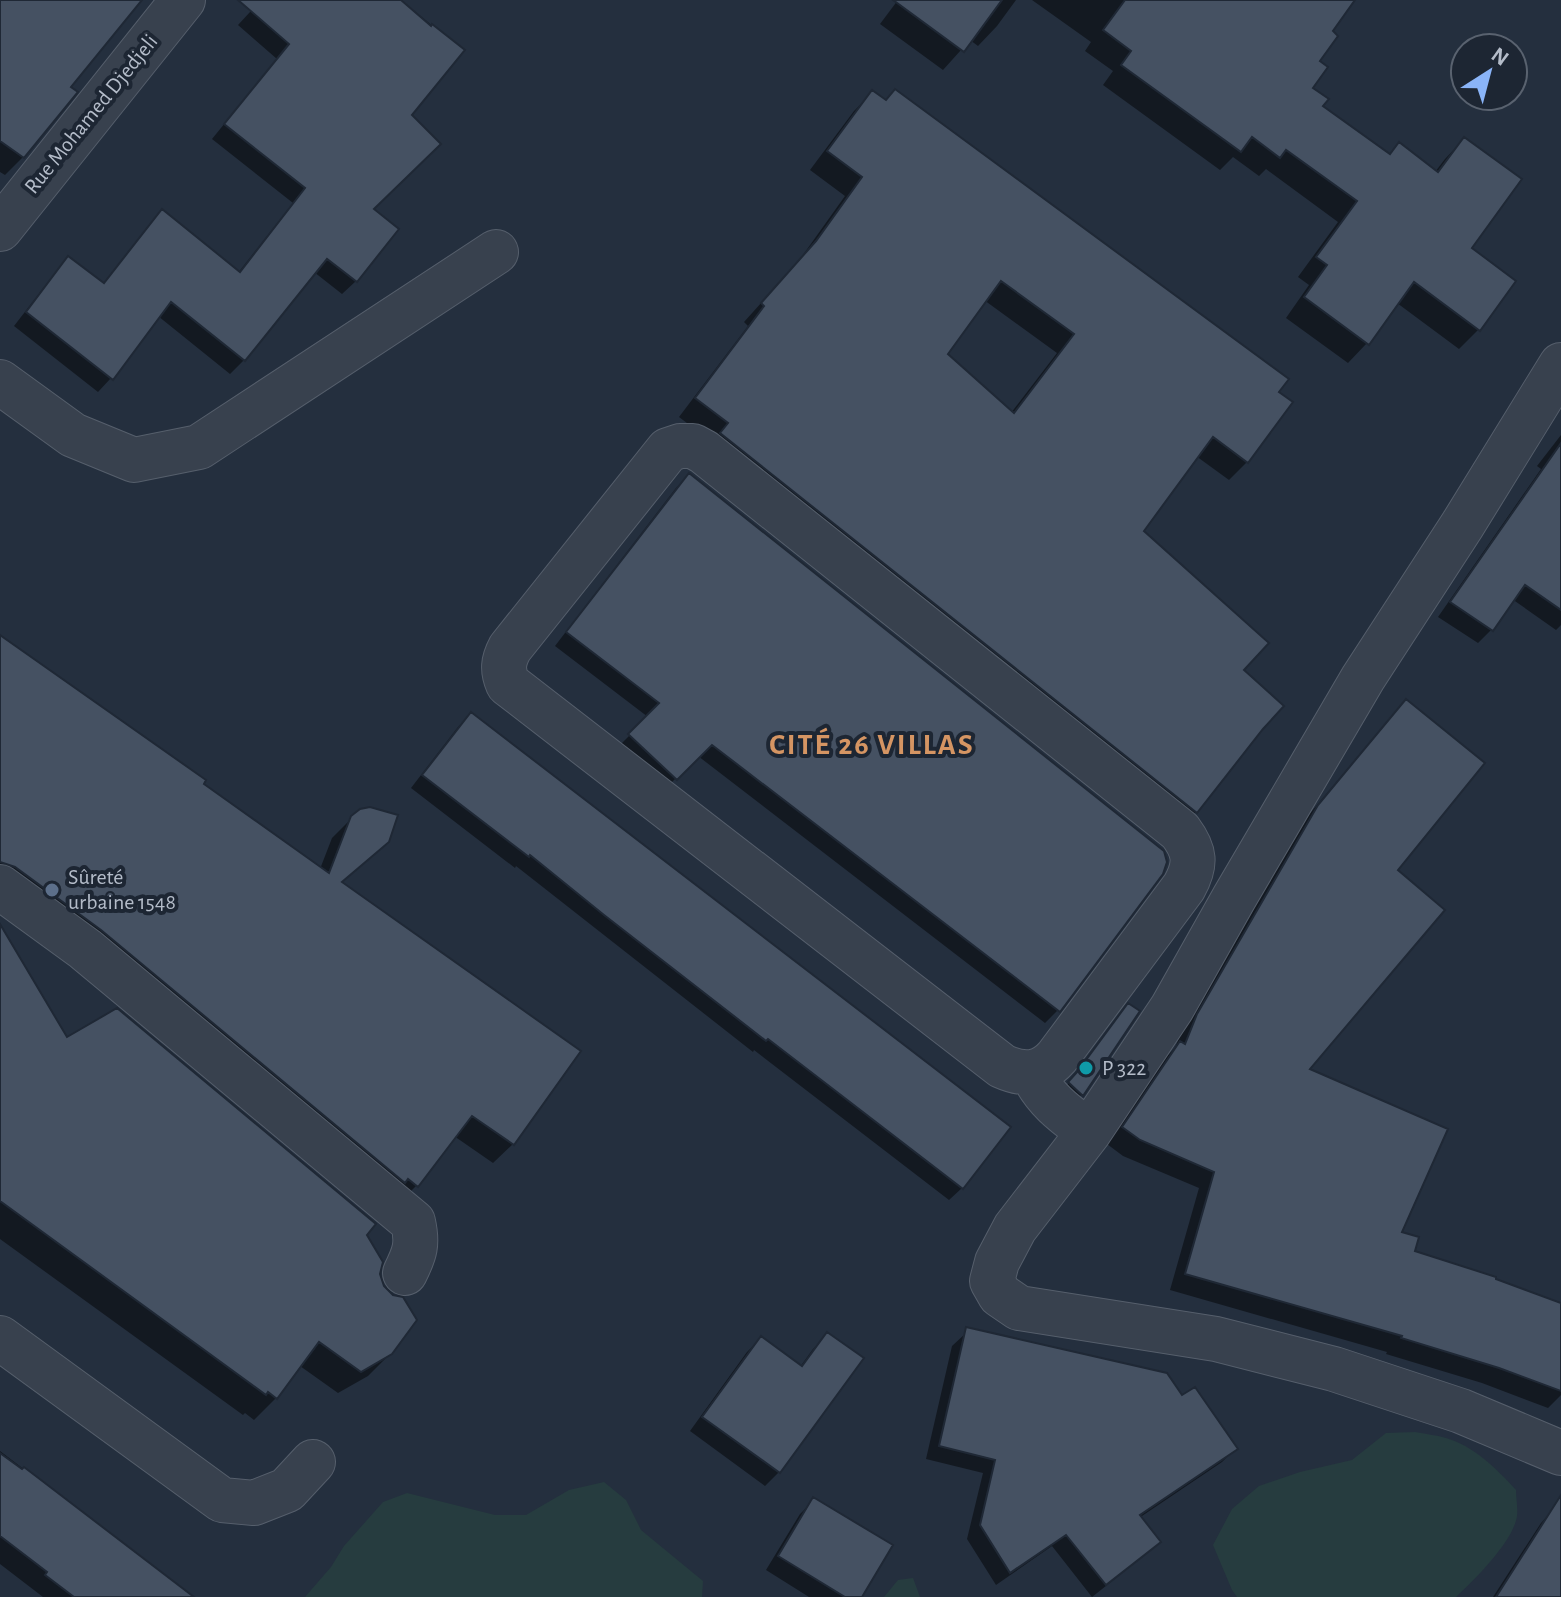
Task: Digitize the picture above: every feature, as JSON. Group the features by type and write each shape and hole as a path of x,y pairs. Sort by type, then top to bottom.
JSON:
{"street":[{"name":"Rue Mohamed Djedjeli","path":"5,214 183,0"},
{"path":"0,382 73,435 134,460 199,447 496,252"},
{"path":"1561,365 1363,678 1172,1008 1089,1132 1015,1228 997,1262 992,1281 1000,1295 1019,1308 1216,1339 1334,1369 1461,1411 1561,1453"},
{"path":"693,446 704,452 1180,831 1189,843 1193,857 1192,873 1184,887 1057,1057 1042,1070 1032,1073 1021,1073 1002,1066 508,684 503,672 504,659 510,648 668,450 693,446"},
{"path":"0,887 85,949 413,1222 417,1237 414,1254 405,1273"},
{"path":"1032,1073 1046,1097 1089,1132"},
{"path":"0,1338 222,1500 254,1503 287,1490 313,1462"}],"green space":[{"path":"1415,1432 1446,1438 1475,1452 1516,1490 1517,1516 1508,1537 1492,1560 1456,1597 1237,1597 1213,1545 1232,1509 1259,1486 1300,1472 1352,1460 1386,1433"},
{"path":"604,1482 626,1500 641,1530 703,1581 702,1597 305,1597 383,1502 407,1493 495,1515 526,1515 569,1490"},
{"path":"913,1578 920,1597 884,1597 898,1580"}],"building":[{"path":"0,0 142,0 71,87 78,92 24,158 0,141"},
{"path":"238,0 401,0 465,50 412,115 441,144 374,209 399,229 357,282 327,259 245,361 171,302 113,380 26,312 68,256 104,283 162,209 240,272 305,188 224,124 289,44"},
{"path":"893,0 1002,0 964,52"},
{"path":"1125,0 1355,0 1333,31 1338,36 1320,61 1328,67 1313,88 1329,99 1323,106 1390,154 1399,142 1438,172 1464,137 1522,179 1472,248 1516,281 1480,331 1414,282 1369,345 1304,297 1327,265 1316,257 1357,201 1286,150 1280,158 1252,137 1241,152 1121,65 1131,51 1103,30"},
{"path":"895,89 1289,379 1279,392 1293,402 1248,463 1213,437 1144,531 1269,643 1244,670 1284,706 1197,813 720,433 728,423 695,398 764,306 761,303 816,241 862,177 827,151 872,90 886,100","holes":["1001,281 1074,334 1014,413 948,354"]},
{"path":"1561,443 1561,610 1525,585 1493,631 1450,602"},
{"path":"689,473 1164,851 1167,862 1163,874 1060,1012 712,745 677,780 628,734 659,703 566,632"},
{"path":"0,635 206,780 204,784 329,873 351,816 360,809 370,807 398,815 389,842 342,882 581,1051 514,1145 472,1116 418,1187 408,1179 405,1183 101,930 15,867 0,862"},
{"path":"1406,699 1485,763 1398,870 1445,910 1310,1069 1448,1129 1402,1232 1419,1237 1415,1251 1496,1277 1561,1303 1561,1391 1402,1336 1185,1274 1214,1172 1140,1140 1122,1127 1180,1041 1185,1044 1197,1014 1318,805"},
{"path":"471,712 1011,1127 963,1189 422,775"},
{"path":"0,924 67,1037 117,1008 376,1224 367,1235 383,1262 380,1274 384,1286 393,1295 403,1297 417,1320 392,1354 361,1372 319,1342 277,1399 268,1392 266,1395 0,1201"},
{"path":"1128,1003 1140,1011 1083,1096 1068,1082"},
{"path":"966,1327 1167,1373 1182,1395 1195,1387 1238,1449 1140,1515 1161,1542 1106,1585 1066,1535 1010,1573 980,1525 995,1460 939,1446"},
{"path":"827,1332 864,1358 780,1473 702,1417 761,1336 802,1366"},
{"path":"0,1453 22,1469 24,1467 194,1597 74,1597 0,1536"},
{"path":"1561,1495 1561,1597 1496,1597"},
{"path":"813,1497 893,1545 862,1597 845,1597 778,1556"}],"place":[{"name":"Sûreté urbaine 1548","path":"52,890"},
{"name":"P 322","path":"1086,1068"}],"district":[{"name":"CITÉ 26 VILLAS","path":"872,745"}]}
